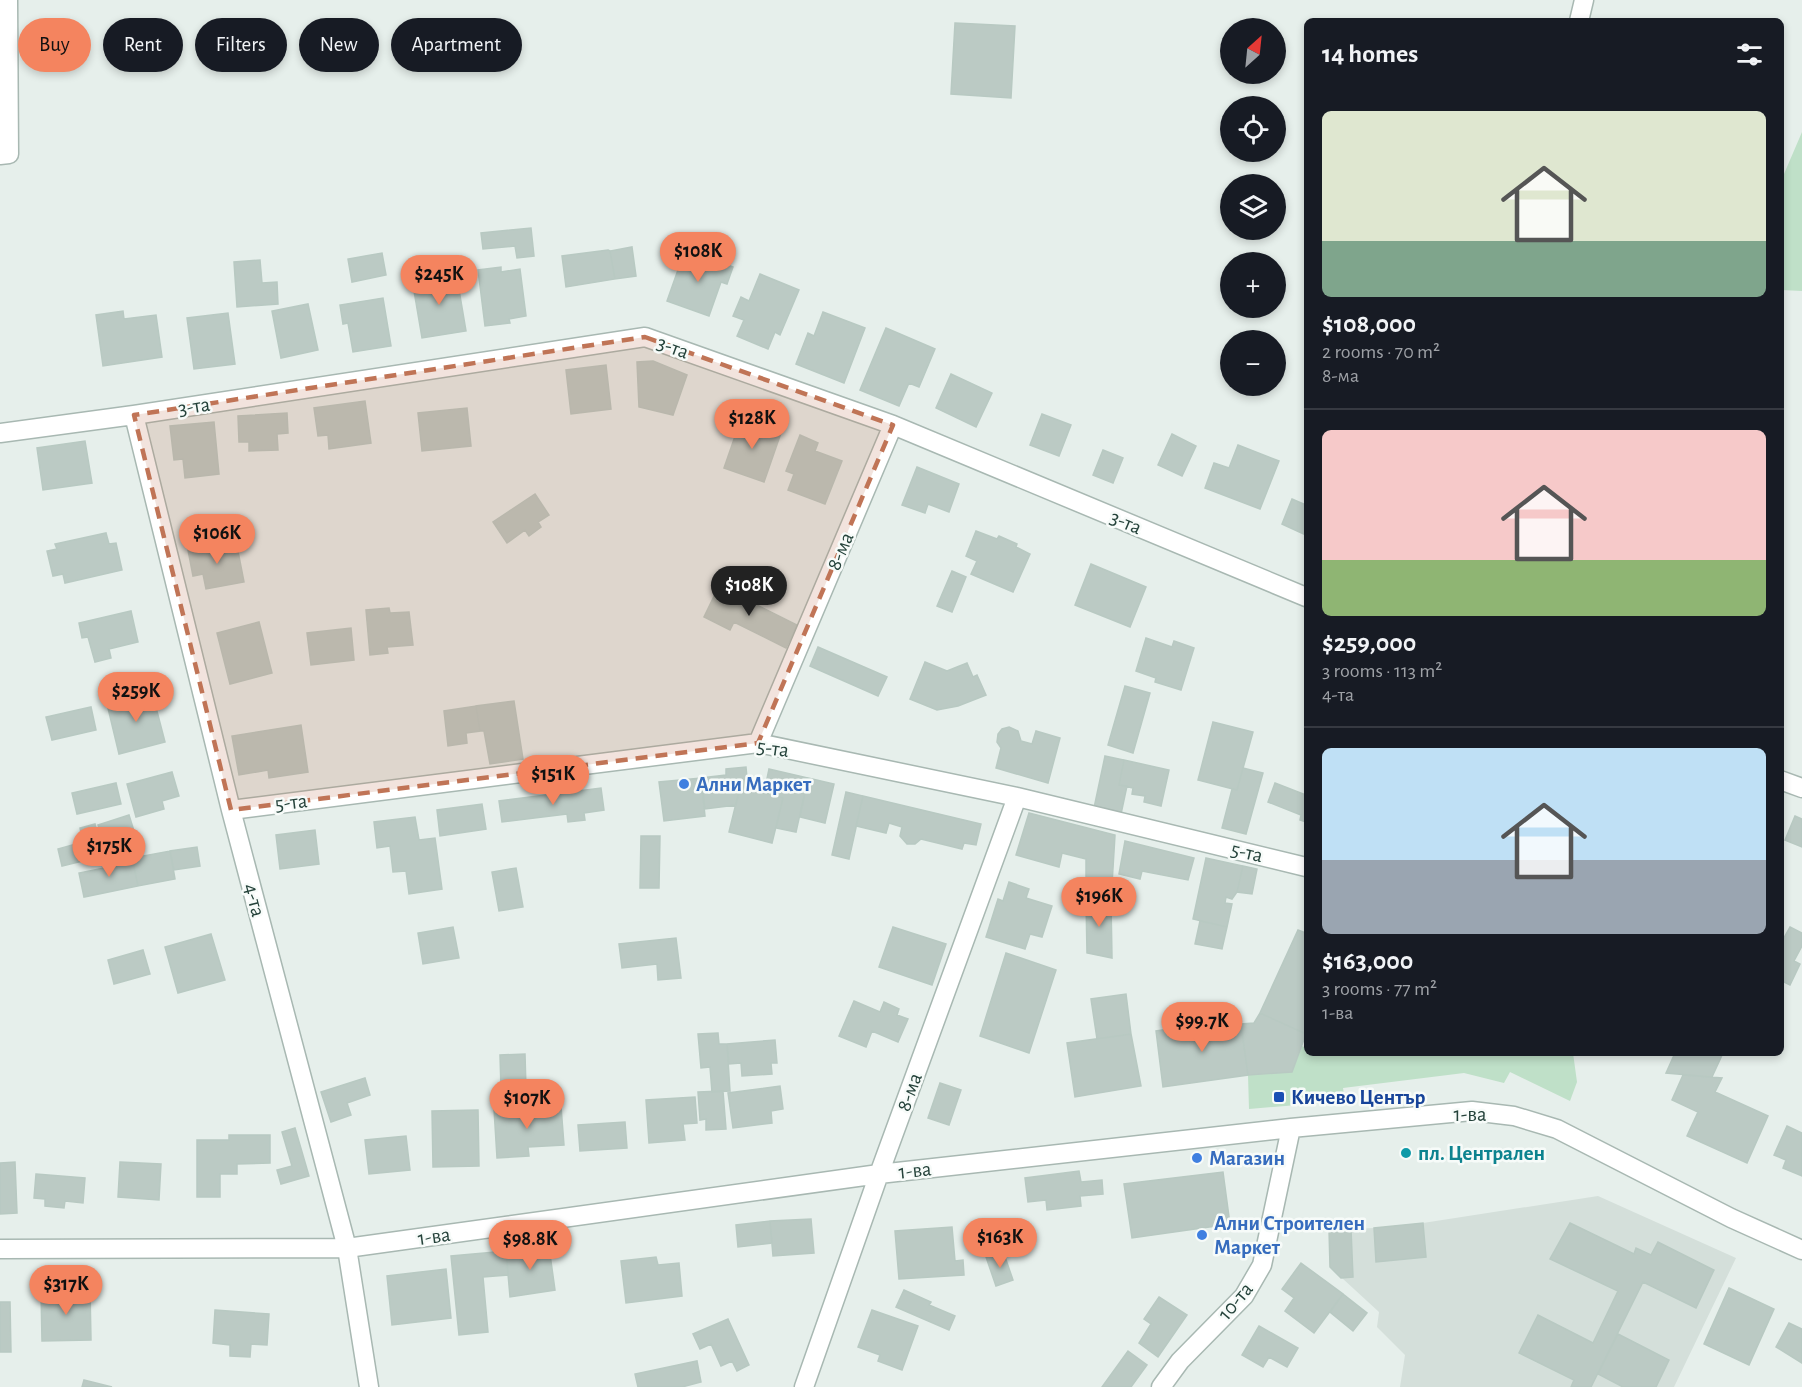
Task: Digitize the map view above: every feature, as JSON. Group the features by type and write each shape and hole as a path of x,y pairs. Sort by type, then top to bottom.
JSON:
{"street":[{"path":"0,155 9,154 8,0"},
{"path":"1580,18 1584,0"},
{"name":"3-та","path":"0,433 135,415 645,337 893,425 1304,596"},
{"name":"4-та","path":"135,415 231,810 347,1248 369,1387"},
{"name":"8-ма","path":"758,743 893,425"},
{"name":"5-та","path":"231,810 758,743 1017,797 1304,867"},
{"path":"1784,781 1802,788"},
{"name":"8-ма","path":"804,1387 1017,797"},
{"name":"1-ва","path":"0,1249 347,1248 879,1174 1290,1128 1472,1111 1514,1116 1557,1129 1731,1218 1802,1250"},
{"name":"10-та","path":"1161,1387 1180,1361 1244,1296 1262,1265 1290,1128"}],"highlighted area":[{"path":"645,337 893,425 758,743 231,810 134,415"}],"shaded area":[{"path":"1598,1196 1736,1258 1674,1387 1400,1387 1405,1355 1377,1327 1379,1312 1330,1267 1329,1230 1423,1223"}],"green space":[{"path":"1802,132 1802,291 1784,290 1784,174"},
{"path":"1302,1046 1304,1056 1573,1056 1577,1082 1570,1101 1510,1072 1504,1083 1464,1073 1343,1088 1345,1101 1249,1109 1248,1075 1292,1072"}],"building":[{"path":"955,23 1015,26 1011,98 951,94"},
{"path":"531,228 534,256 517,258 515,246 483,249 481,233"},
{"path":"632,247 636,276 615,279 610,251"},
{"path":"608,250 615,279 566,287 562,256"},
{"path":"685,250 733,267 727,284 721,282 709,316 667,301"},
{"path":"382,253 386,275 352,282 348,259"},
{"path":"260,260 262,283 277,282 278,304 237,307 234,262"},
{"path":"501,267 501,272 520,269 526,316 509,319 510,323 485,326 478,270"},
{"path":"760,274 799,290 780,335 775,332 768,349 737,336 744,320 733,316 741,297 749,301"},
{"path":"436,275 437,282 457,278 466,331 422,338 412,279"},
{"path":"383,298 391,346 353,352 348,323 343,324 340,305"},
{"path":"308,304 318,350 281,358 272,311"},
{"path":"123,311 124,319 156,315 162,357 103,366 96,315"},
{"path":"823,312 865,328 844,383 796,364 808,333 814,336"},
{"path":"228,313 235,364 194,369 187,318"},
{"path":"886,328 935,349 919,387 909,383 899,406 860,390"},
{"path":"653,361 687,375 673,415 639,407 637,362"},
{"path":"606,365 611,409 571,414 566,370"},
{"path":"951,374 992,393 976,427 936,408"},
{"path":"365,401 371,443 329,449 328,435 318,436 314,408"},
{"path":"467,408 471,446 422,451 418,413"},
{"path":"287,413 288,433 277,434 278,450 249,451 249,442 239,442 238,416"},
{"path":"1042,414 1071,425 1059,456 1030,445"},
{"path":"741,419 781,433 764,482 724,468"},
{"path":"214,422 219,474 185,478 183,459 174,460 170,426"},
{"path":"1172,434 1196,446 1182,476 1158,465"},
{"path":"800,435 818,443 815,451 842,461 825,504 788,490 794,474 786,471"},
{"path":"85,441 92,483 43,490 37,448"},
{"path":"1238,445 1279,461 1260,509 1205,488 1214,463 1229,468"},
{"path":"1103,450 1123,458 1113,483 1093,475"},
{"path":"917,467 959,484 949,512 928,504 925,513 902,505"},
{"path":"535,494 549,515 538,522 541,527 529,536 525,530 507,543 493,522"},
{"path":"1292,499 1304,504 1304,534 1282,524"},
{"path":"976,531 997,539 999,536 1017,544 1016,547 1030,554 1013,592 971,574 977,561 966,556"},
{"path":"106,533 109,544 116,543 122,570 65,583 63,574 53,576 47,551 57,549 55,544"},
{"path":"236,541 244,582 206,589 203,574 193,576 188,550"},
{"path":"1091,564 1146,587 1130,627 1075,605"},
{"path":"952,571 966,577 952,612 937,606"},
{"path":"719,586 797,625 786,648 734,622 730,630 704,617"},
{"path":"389,608 390,613 409,612 413,645 387,647 388,653 370,655 366,610"},
{"path":"131,611 138,642 109,649 111,658 95,662 88,637 82,638 79,623"},
{"path":"259,622 272,673 230,684 217,633"},
{"path":"351,628 354,660 311,665 307,633"},
{"path":"1146,638 1172,647 1174,641 1194,648 1181,690 1155,682 1156,678 1136,671"},
{"path":"818,647 887,677 878,696 810,666"},
{"path":"925,662 947,671 967,663 973,677 977,675 986,695 958,706 937,710 910,699"},
{"path":"1125,686 1150,693 1133,753 1108,745"},
{"path":"152,692 165,742 119,754 107,704"},
{"path":"514,701 523,759 490,764 484,731 480,731 476,706"},
{"path":"476,706 480,731 466,733 467,743 448,746 444,711"},
{"path":"91,707 96,730 52,740 46,717"},
{"path":"1213,722 1253,732 1237,790 1198,780"},
{"path":"301,725 308,772 269,778 268,770 239,775 232,736"},
{"path":"1009,727 1018,731 1021,741 1032,744 1036,731 1060,738 1048,783 996,768 1001,748 997,742 998,734 1002,729"},
{"path":"1105,756 1124,760 1119,785 1127,786 1121,814 1094,808"},
{"path":"1124,760 1169,770 1161,806 1144,802 1145,796 1132,794 1133,788 1119,785"},
{"path":"746,767 748,789 740,787 736,805 705,809 701,778 726,775 726,769"},
{"path":"1243,768 1263,773 1246,834 1222,828 1232,789 1237,790"},
{"path":"769,769 808,778 796,832 776,828 783,798 764,793"},
{"path":"172,772 179,796 162,801 164,809 136,817 127,784"},
{"path":"701,778 705,816 664,821 659,782"},
{"path":"808,778 834,784 825,823 800,817"},
{"path":"116,783 121,804 77,814 72,793"},
{"path":"1275,783 1304,794 1304,821 1300,820 1301,815 1268,802"},
{"path":"740,787 783,798 772,843 729,832"},
{"path":"601,788 604,810 584,813 585,820 568,822 567,814 502,822 499,801"},
{"path":"846,792 863,796 849,859 832,855"},
{"path":"863,796 981,824 976,845 964,843 962,849 921,839 915,844 907,844 900,836 902,827 889,823 886,833 856,826"},
{"path":"482,804 486,829 440,836 437,810"},
{"path":"1029,813 1115,835 1111,901 1086,901 1086,859 1062,853 1059,867 1016,855"},
{"path":"129,815 140,850 109,860 98,825"},
{"path":"1795,816 1802,819 1802,847 1785,840"},
{"path":"415,817 419,840 435,838 442,889 409,894 406,871 393,872 390,846 377,848 374,822"},
{"path":"95,824 103,856 62,866 58,849 83,842 80,828"},
{"path":"315,830 319,864 280,869 276,835"},
{"path":"641,836 660,836 659,888 640,888"},
{"path":"1125,841 1194,858 1188,880 1142,871 1140,879 1119,874"},
{"path":"197,847 200,866 174,870 170,851"},
{"path":"170,851 175,879 138,886 132,858"},
{"path":"132,858 138,886 84,897 79,873 114,866 113,861"},
{"path":"1206,858 1243,866 1237,892 1232,899 1226,897 1225,903 1232,904 1227,927 1193,919"},
{"path":"1243,866 1257,869 1252,894 1237,892"},
{"path":"516,868 523,907 499,911 492,872"},
{"path":"1009,882 1029,889 1026,898 1052,906 1042,937 1030,934 1025,949 986,937 998,899 1003,901"},
{"path":"1086,901 1111,901 1112,958 1087,953"},
{"path":"1200,921 1227,927 1222,949 1195,944"},
{"path":"453,927 459,958 423,964 418,933"},
{"path":"893,927 946,944 932,985 879,967"},
{"path":"1790,927 1802,933 1802,946 1794,961 1800,964 1790,985 1784,982 1784,938"},
{"path":"1298,930 1304,932 1304,1033 1260,1013"},
{"path":"211,934 225,980 178,993 165,947"},
{"path":"676,938 681,978 658,980 657,964 622,968 619,944"},
{"path":"143,950 150,974 114,984 108,960"},
{"path":"1006,953 1056,970 1029,1053 980,1036"},
{"path":"1126,994 1131,1034 1097,1039 1091,999"},
{"path":"854,1001 880,1012 884,1002 899,1009 897,1015 908,1019 898,1042 872,1031 866,1047 839,1036"},
{"path":"1260,1013 1304,1033 1304,1039 1292,1072 1248,1075 1241,1024 1254,1023"},
{"path":"1240,1019 1248,1075 1163,1087 1156,1031"},
{"path":"718,1033 719,1044 727,1044 730,1091 712,1092 710,1067 701,1068 698,1034"},
{"path":"1131,1034 1141,1086 1075,1097 1067,1043"},
{"path":"775,1040 777,1063 771,1063 772,1074 742,1076 741,1063 729,1064 727,1044"},
{"path":"525,1054 526,1088 501,1089 500,1055"},
{"path":"1674,1056 1722,1056 1712,1077 1666,1073"},
{"path":"1683,1075 1722,1078 1715,1092 1768,1116 1747,1163 1687,1136 1698,1112 1672,1100"},
{"path":"365,1078 370,1095 347,1103 351,1115 331,1122 321,1092"},
{"path":"940,1083 961,1090 949,1125 928,1118"},
{"path":"780,1086 783,1109 771,1111 772,1123 733,1128 728,1093"},
{"path":"723,1091 726,1129 706,1130 706,1119 700,1120 698,1092"},
{"path":"695,1097 697,1123 683,1124 685,1140 649,1143 646,1100"},
{"path":"561,1106 564,1145 528,1147 529,1156 497,1158 494,1109"},
{"path":"478,1110 479,1166 433,1167 432,1111"},
{"path":"625,1122 627,1148 580,1151 578,1125"},
{"path":"1787,1126 1802,1133 1802,1176 1783,1168 1786,1160 1774,1155"},
{"path":"295,1128 309,1176 281,1184 277,1170 292,1166 282,1132"},
{"path":"229,1135 270,1135 270,1163 237,1164 237,1174 220,1174 220,1197 197,1197 197,1140 229,1140"},
{"path":"406,1136 410,1170 369,1174 365,1140"},
{"path":"15,1162 17,1213 0,1214 0,1163"},
{"path":"120,1162 161,1164 159,1200 118,1197"},
{"path":"1079,1171 1081,1182 1102,1180 1103,1194 1080,1196 1081,1206 1047,1210 1046,1200 1028,1202 1025,1178"},
{"path":"1223,1172 1230,1224 1132,1238 1124,1184"},
{"path":"36,1174 85,1178 83,1203 65,1201 64,1208 45,1206 45,1199 34,1198"},
{"path":"811,1219 814,1253 773,1256 770,1221"},
{"path":"770,1221 772,1243 738,1247 736,1225"},
{"path":"1423,1223 1426,1257 1376,1262 1374,1228"},
{"path":"1570,1223 1634,1254 1636,1248 1651,1255 1658,1242 1714,1270 1696,1308 1643,1282 1591,1387 1571,1387 1574,1380 1519,1353 1538,1315 1593,1343 1618,1291 1550,1259"},
{"path":"952,1227 955,1261 963,1260 964,1275 899,1279 895,1231"},
{"path":"1351,1229 1353,1277 1341,1278 1330,1267 1329,1230"},
{"path":"549,1247 555,1290 510,1297 506,1251"},
{"path":"506,1251 508,1275 483,1277 488,1332 459,1335 451,1256"},
{"path":"1003,1251 1013,1280 996,1286 986,1257"},
{"path":"656,1257 658,1265 679,1263 682,1296 626,1303 621,1261"},
{"path":"1301,1263 1343,1294 1314,1333 1285,1311 1294,1298 1282,1289"},
{"path":"446,1269 451,1318 392,1325 387,1276"},
{"path":"1729,1288 1774,1309 1749,1365 1704,1344"},
{"path":"90,1290 91,1340 42,1341 41,1291"},
{"path":"904,1290 931,1302 929,1305 955,1316 949,1330 896,1307"},
{"path":"1343,1294 1367,1313 1353,1331 1330,1312"},
{"path":"1159,1297 1187,1315 1158,1357 1139,1343 1151,1324 1144,1319"},
{"path":"0,1302 10,1302 11,1352 0,1352"},
{"path":"215,1310 269,1314 267,1345 251,1344 250,1357 230,1356 230,1345 213,1343"},
{"path":"872,1310 918,1326 902,1370 878,1361 880,1355 858,1347"},
{"path":"728,1319 749,1365 737,1371 732,1361 721,1366 711,1344 700,1349 693,1334"},
{"path":"1789,1323 1802,1329 1802,1363 1776,1347"},
{"path":"1259,1326 1298,1348 1287,1367 1269,1357 1263,1367 1242,1355"},
{"path":"1618,1334 1669,1360 1656,1387 1623,1387 1598,1374"},
{"path":"1128,1351 1147,1365 1131,1387 1102,1387"},
{"path":"697,1361 701,1382 682,1387 638,1387 635,1374"},
{"path":"84,1380 112,1387 82,1387"}],"place":[{"name":"Ални Маркет","path":"684,784"},
{"name":"Кичево Център","path":"1279,1097"},
{"name":"пл. Централен","path":"1406,1153"},
{"name":"Магазин","path":"1197,1158"},
{"name":"Ални Строителен Маркет","path":"1202,1235"}]}
